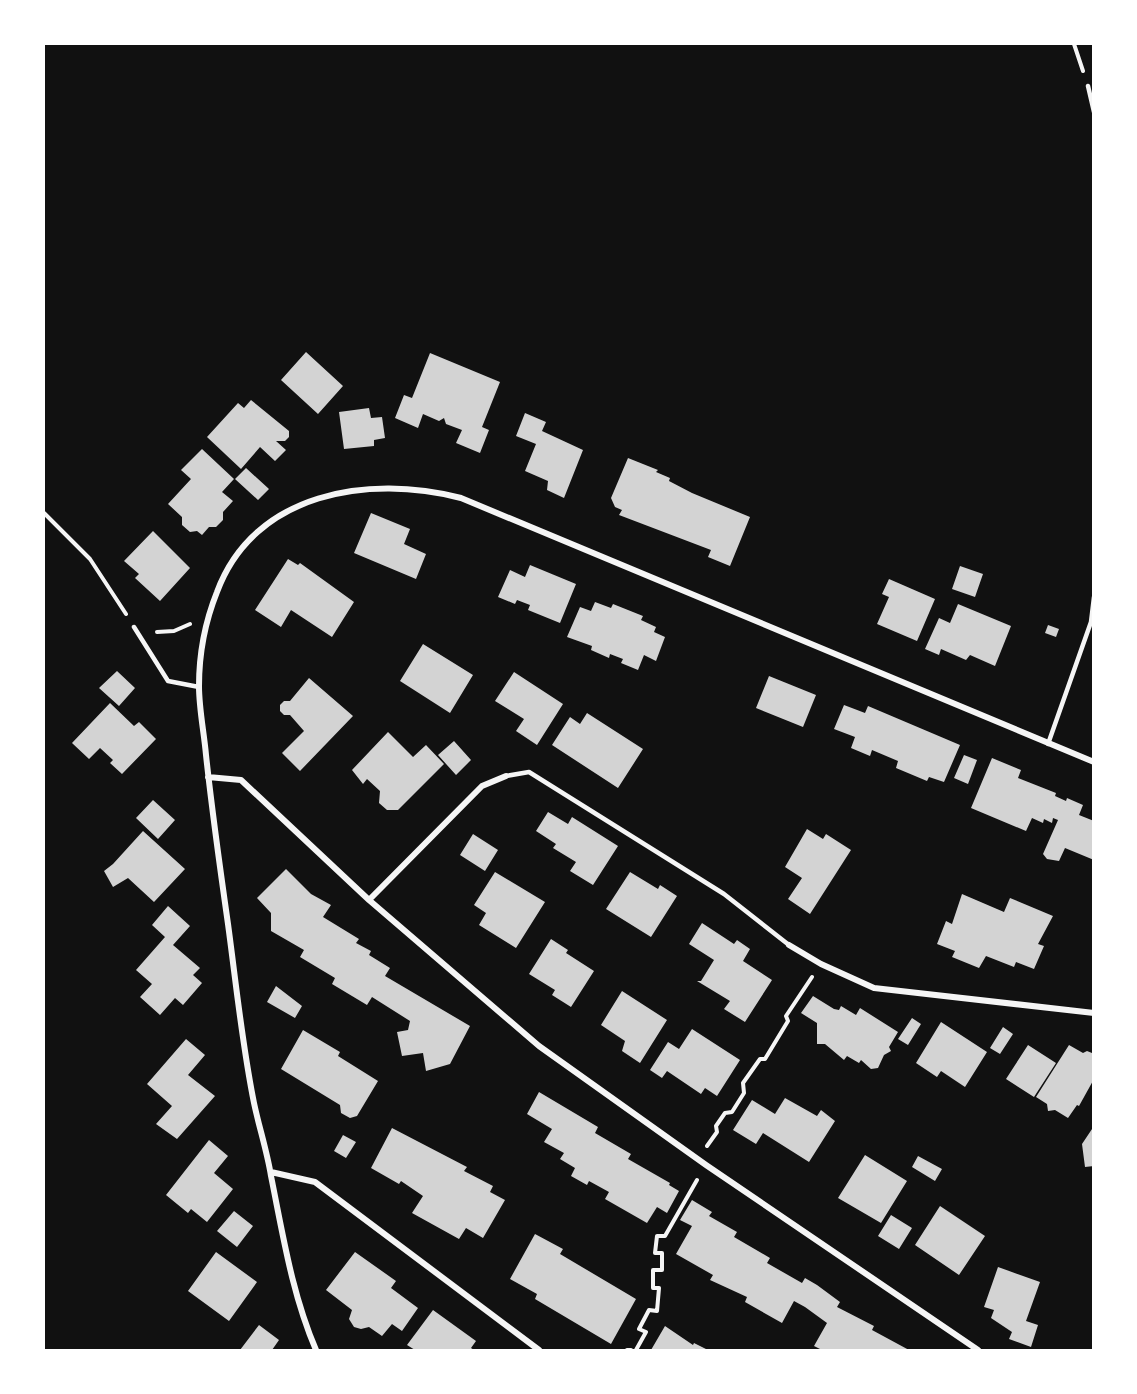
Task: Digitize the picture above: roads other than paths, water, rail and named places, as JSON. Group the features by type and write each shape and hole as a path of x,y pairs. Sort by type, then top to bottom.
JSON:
{"street":[{"path":"316,1350 288,1269 271,1172 254,1102 208,777 199,687 203,640 217,590 234,560 252,537 274,520 297,507 336,492 374,487 432,491 484,507 1094,762"},
{"path":"369,900 482,786 506,776"},
{"path":"208,777 241,780 369,900 539,1046 706,1166 978,1350"},
{"path":"789,945 820,964 874,988 1094,1013"},
{"path":"271,1172 315,1182 539,1350"}],"lane":[{"path":"1088,86 1094,112"},
{"path":"1048,744 1091,622 1094,597"},
{"path":"134,627 168,681 199,687"},
{"path":"506,776 529,772 724,894 789,945"}]}
